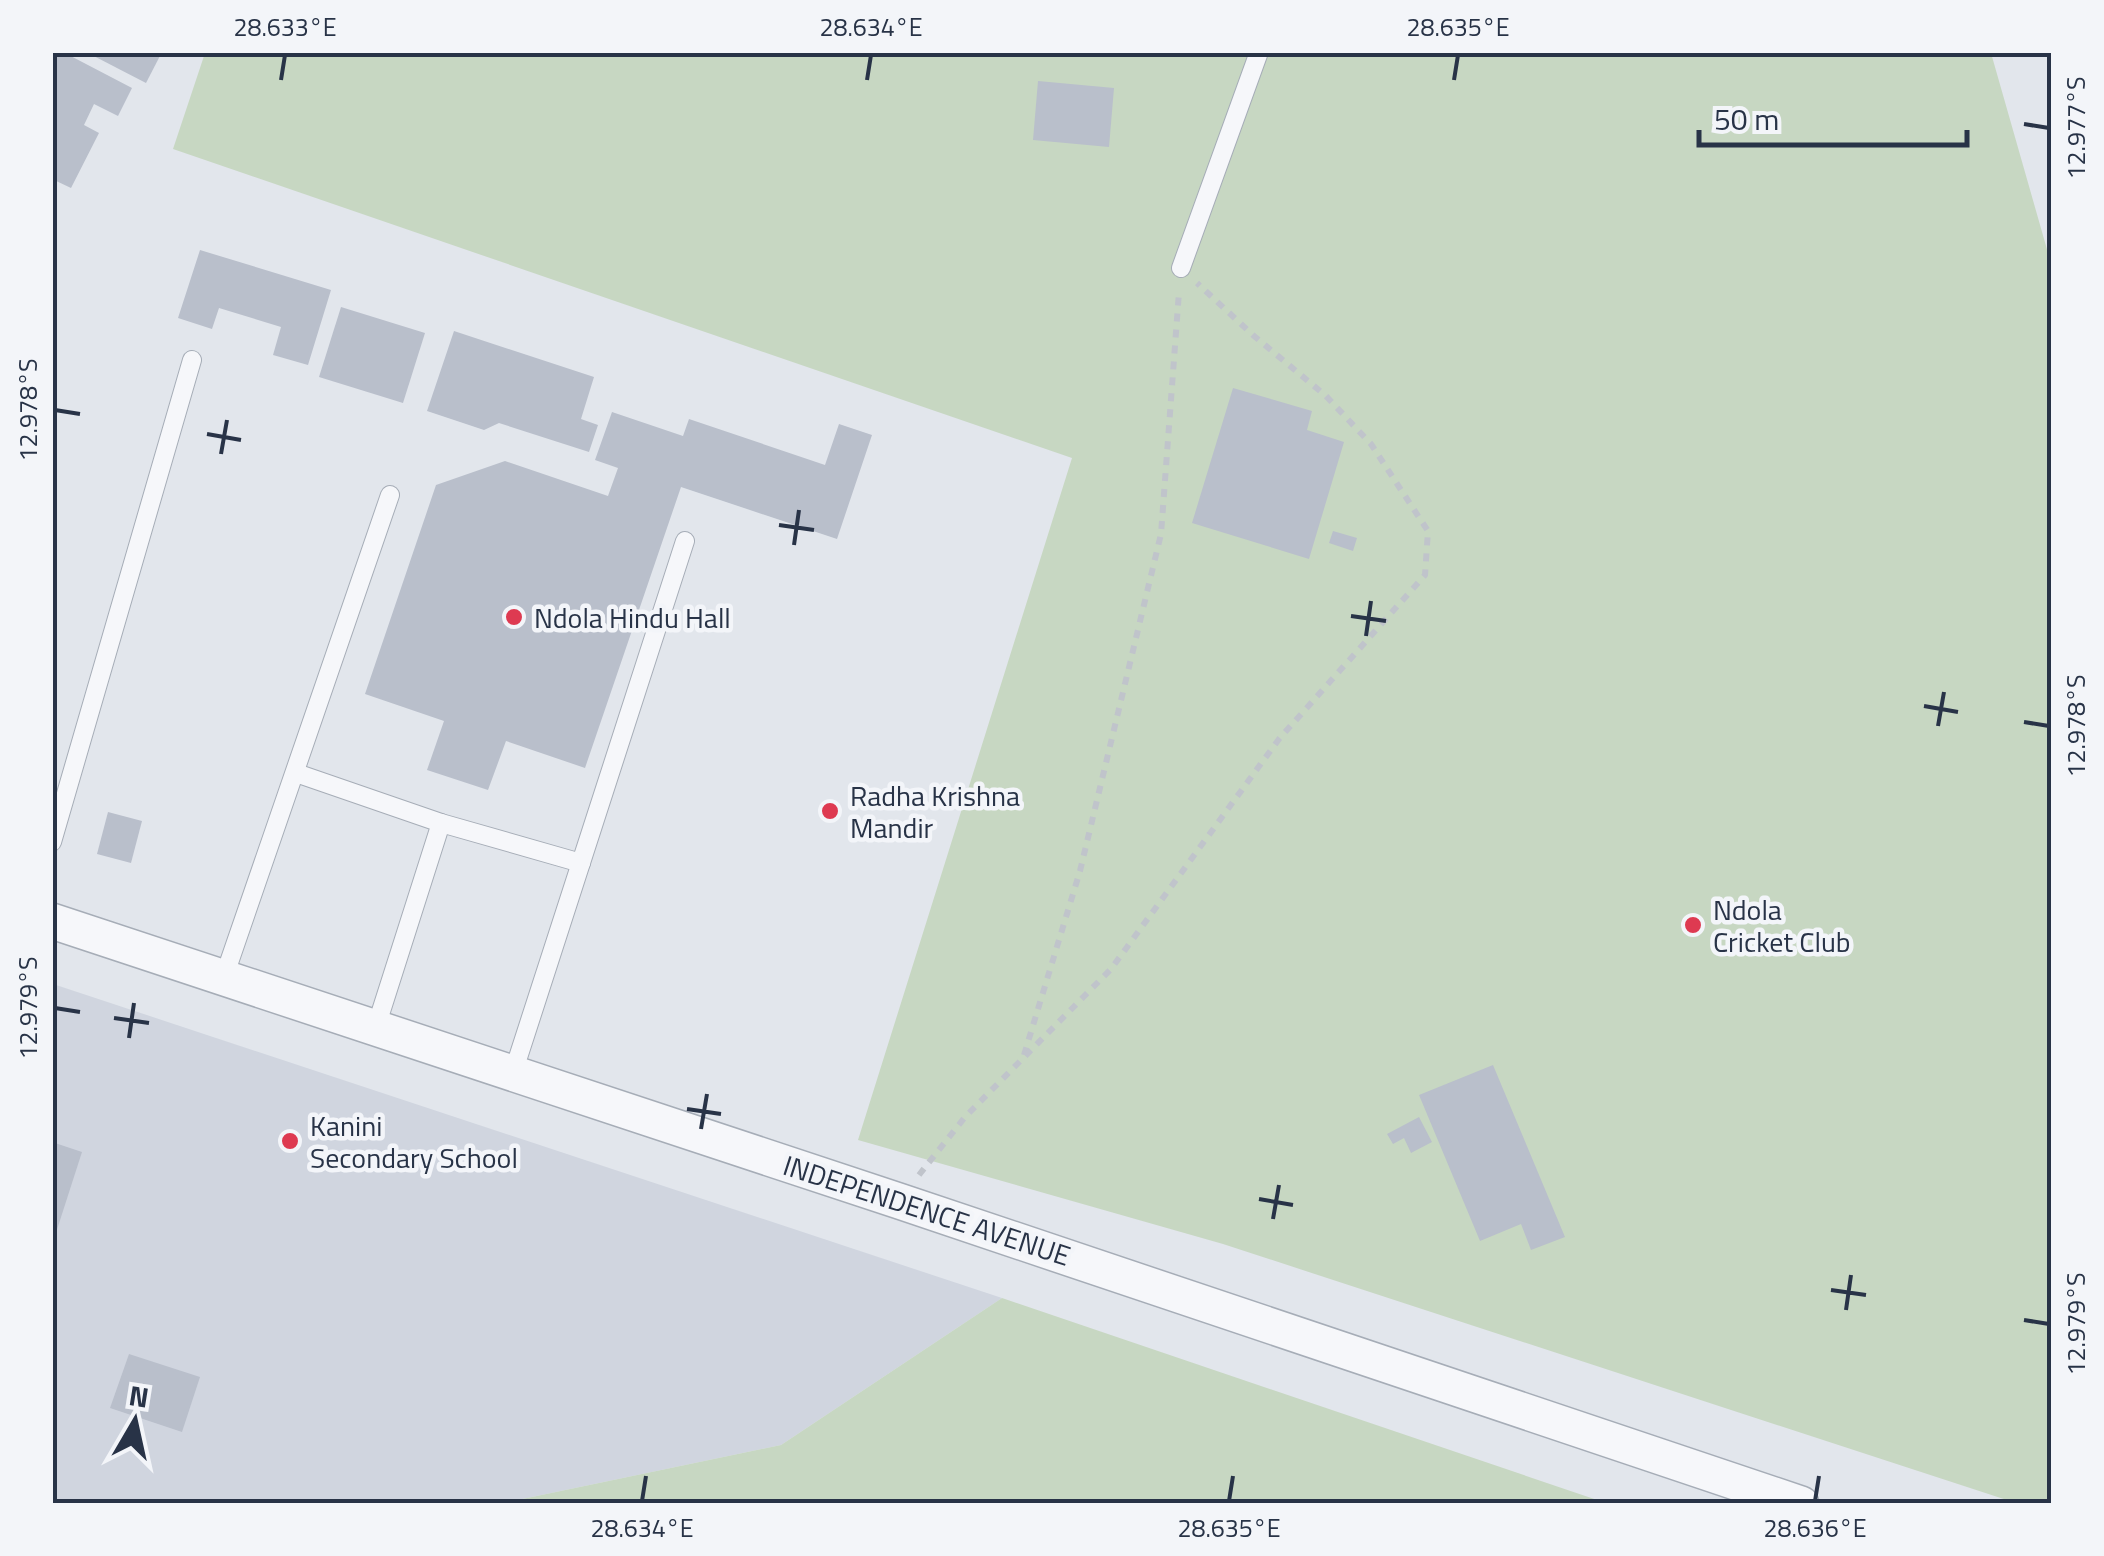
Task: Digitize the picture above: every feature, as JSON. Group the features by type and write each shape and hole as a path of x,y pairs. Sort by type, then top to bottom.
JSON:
{"street":[{"name":"INDEPENDENCE AVENUE","path":"52,921 1800,1504"}],"lane":[{"path":"1181,268 1259,52"},
{"path":"52,842 192,360"},
{"path":"224,977 390,494"},
{"path":"514,1073 685,541"},
{"path":"296,773 442,823 581,863"},
{"path":"376,1027 442,823"}],"path":[{"path":"1024,1057 1080,871 1161,534 1181,268"},
{"path":"899,1201 965,1117 1111,969 1279,739 1425,574 1428,532 1371,444 1326,396 1181,268"}],"shaded area":[{"name":"Kanini Secondary School","path":"53,984 1002,1298 781,1445 503,1503 53,1504"}],"green space":[{"path":"205,53 1991,53 2052,267 2051,1503 2016,1503 1223,1244 858,1140 1072,458 173,149"},
{"path":"1002,1298 1606,1503 503,1503 781,1445"}],"building":[{"path":"52,52 63,52 132,88 118,116 94,104 84,125 99,133 71,188 52,179"},
{"path":"86,52 162,52 146,83"},
{"path":"1038,81 1114,88 1109,147 1033,140"},
{"path":"200,250 331,290 308,365 273,355 281,327 219,308 212,329 178,318"},
{"path":"341,307 425,333 403,403 319,377"},
{"path":"454,331 594,377 581,419 598,425 589,452 499,423 484,430 427,411"},
{"path":"1233,388 1312,411 1307,430 1344,442 1309,559 1192,523"},
{"name":"Ndola Hindu Hall","path":"612,412 683,436 689,419 825,465 839,424 872,435 837,539 681,487 585,768 506,741 488,790 427,770 444,721 365,694 436,485 505,461 608,496 618,468 595,460"},
{"path":"1333,531 1357,538 1353,551 1329,543"},
{"path":"108,812 142,821 131,863 97,854"},
{"path":"1493,1065 1565,1237 1531,1250 1521,1224 1480,1241 1419,1095"},
{"path":"1419,1117 1432,1142 1411,1153 1404,1138 1393,1144 1387,1134"},
{"path":"52,1142 82,1152 53,1242 52,1241"},
{"path":"129,1354 200,1377 182,1432 110,1408"}],"place":[{"name":"Ndola Hindu Hall","path":"514,617"},
{"name":"Radha Krishna Mandir","path":"830,811"},
{"name":"Ndola Cricket Club","path":"1693,925"},
{"name":"Kanini Secondary School","path":"290,1141"}]}
